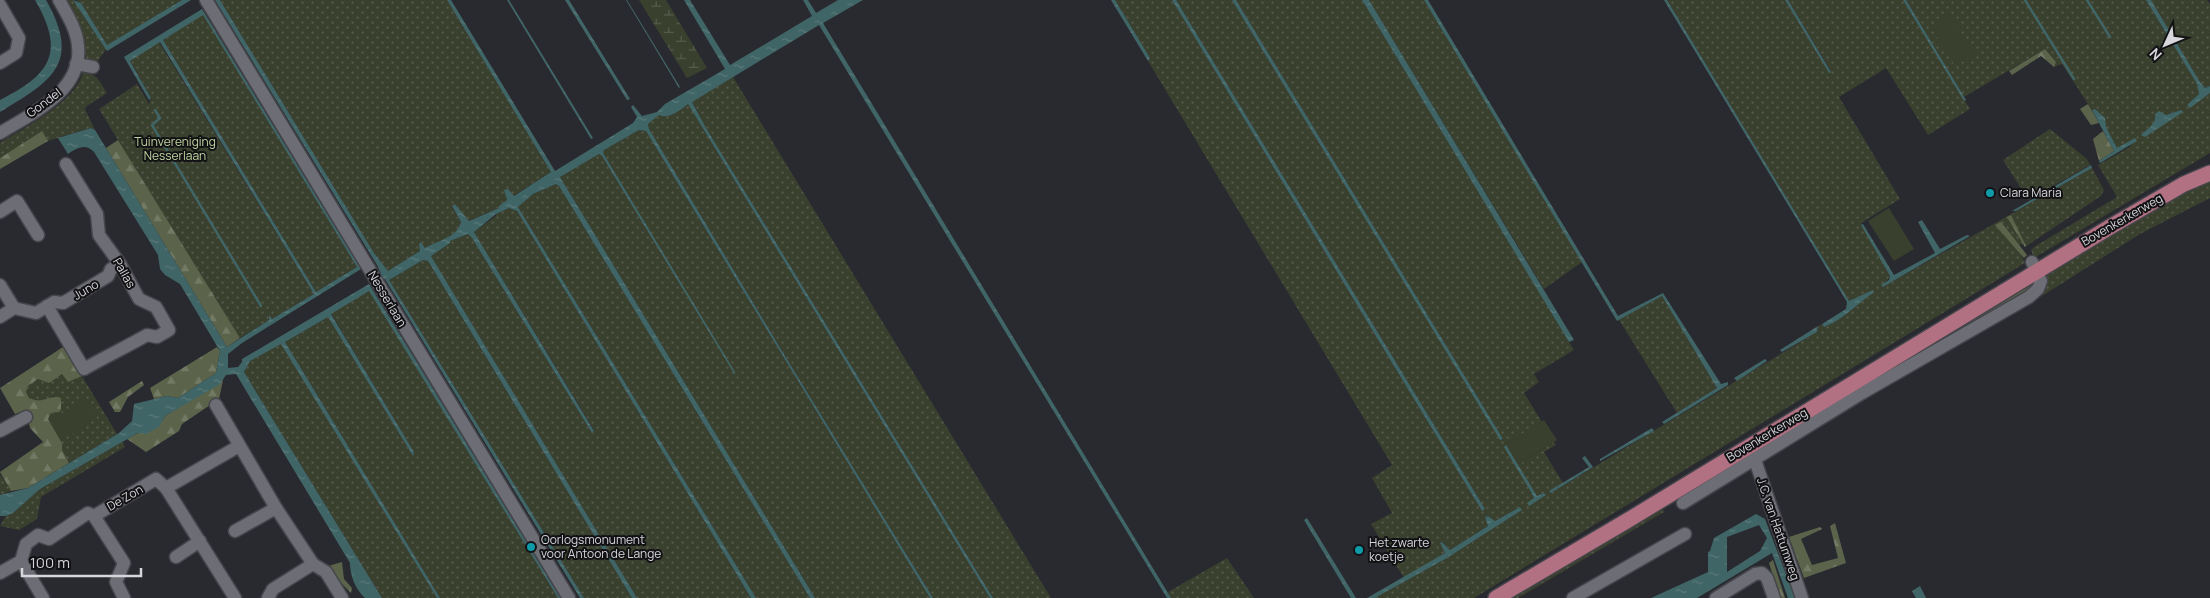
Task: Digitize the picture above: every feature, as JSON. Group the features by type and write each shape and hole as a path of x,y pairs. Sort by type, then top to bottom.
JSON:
{"main road":[{"name":"Bovenkerkerweg","path":"1496,598 1992,300 2034,266 2184,184 2210,173"}],"street":[{"path":"59,0 74,29 78,47 76,64 93,67"},
{"name":"Nesserlaan","path":"206,0 569,598"},
{"path":"0,5 19,38 16,53 0,63"},
{"name":"Gondel","path":"0,133 51,101 65,88 76,64"},
{"name":"Pallas","path":"47,306 84,369 147,335 157,337 169,330 156,307 139,299 120,264 99,235 97,214 66,164"},
{"path":"0,212 18,201 38,235"},
{"name":"Juno","path":"14,308 36,313 54,302 63,304 108,276 111,269 120,264"},
{"name":"Bovenkerkerweg","path":"1683,503 1862,393 2029,297 2038,289 2041,281 2034,266"},
{"path":"0,285 14,308 0,317"},
{"path":"216,405 276,508 312,564 326,572 342,598"},
{"path":"0,431 26,416"},
{"path":"235,598 166,488 239,446"},
{"name":"J.C. van Hattumweg","path":"1755,460 1802,598"},
{"name":"De Zon","path":"20,562 26,544 38,535 49,539 88,513 94,516 156,479 166,488"},
{"path":"235,531 276,508"},
{"path":"94,516 124,563 116,582 124,598"},
{"path":"1573,598 1685,534"},
{"path":"176,557 200,541"},
{"path":"0,573 20,562 43,598"},
{"path":"268,598 273,589 312,564"},
{"path":"1716,598 1755,574 1762,573 1767,578 1774,598"}],"green space":[{"path":"66,0 73,0 106,49 95,65 86,59 82,33"},
{"path":"76,0 182,0 107,45 81,3"},
{"path":"220,0 447,0 551,172 513,196 505,190 507,200 499,208 468,221 455,204 452,207 461,222 455,232 425,248 421,242 419,244 420,251 388,271 374,253"},
{"path":"639,0 666,0 707,68 687,78"},
{"path":"1115,0 1172,0 1482,511 1485,509 1176,0 1232,0 1501,440 1503,439 1236,0 1362,0 1574,350 1534,374 1539,382 1524,393 1542,422 1506,444 1519,464 1554,442 1556,445 1544,452 1563,483 1550,491 1551,493 1817,332 1818,326 1822,324 1824,327 1831,324 1874,292 1849,301 1667,0 1785,0 1829,72 1831,71 1788,0 1903,0 1970,109 1928,135 1886,68 1839,97 1900,199 1861,223 1890,276 1883,287 2092,168 2104,190 2101,196 2025,247 2022,244 2020,245 2019,250 2025,263 1474,598 1375,598 1447,558 1522,510 1520,507 1495,521 1488,516 1485,517 1488,526 1450,550 1443,542 1440,543 1445,553 1404,578 1371,524 1392,513 1372,478 1392,465 1148,61 1150,58","holes":["1506,446 1537,496 1544,493 1546,495 1529,505 1528,503 1534,499"]},
{"path":"1369,0 1424,0 1582,262 1544,289"},
{"path":"1906,0 2146,0 2197,84 2199,94 2187,106 2210,93 2210,153 2034,258 2031,250 2034,247 2117,197 2098,165 2130,147 2135,139 2117,148 2095,109 2092,110 2062,64 2054,67 2056,62 2045,49 1964,97","holes":["2181,110 2141,134 2153,125 2156,118"]},
{"path":"2151,0 2207,0 2210,4 2210,86 2205,88 2200,82"},
{"path":"203,14 357,267 316,292 163,40"},
{"path":"1950,14 1975,54 1955,66 1930,26"},
{"name":"Tuinvereniging Nesserlaan","path":"159,42 314,294 272,319 269,315 269,320 240,338 99,109 137,84 149,104 151,98 130,60"},
{"path":"2045,49 2056,62 2054,67 2041,56 2012,75 2009,71"},
{"path":"83,72 95,76 107,93 85,109 95,130 91,128 48,141 42,131 0,158 0,143 35,122 60,103 79,83"},
{"path":"733,77 1051,598 993,598 706,128 692,101"},
{"path":"688,104 990,598 933,598 782,351 649,129 648,124 659,115 672,115"},
{"path":"2088,104 2099,123 2091,125 2080,109"},
{"path":"2050,129 2087,159 2090,165 2028,200 2003,160"},
{"path":"639,130 646,131 930,598 815,598 560,177 599,154 602,156 735,374 603,153 604,150"},
{"path":"42,131 48,141 0,169 0,158"},
{"path":"2103,131 2114,151 2099,161 2093,139"},
{"path":"118,140 240,338 227,347 106,148"},
{"path":"2210,180 2210,198 2140,234 2042,296 2047,286 2046,276 2048,272 2180,194"},
{"path":"556,184 559,186 810,598 756,598 518,207 533,194"},
{"path":"509,208 517,211 751,598 637,598 431,256 450,243 450,241 468,234 472,238 592,433 594,430 474,232 496,216 496,214"},
{"path":"1889,208 1914,249 1894,261 1868,221"},
{"path":"2011,215 2026,246 2025,247 2007,217"},
{"path":"2001,222 2027,255 2024,258 1995,225"},
{"path":"423,260 428,261 632,598 584,598 389,280"},
{"path":"2031,283 2032,287 2029,291 1890,373 1887,367"},
{"path":"369,290 558,598 440,598 285,342 328,317 413,455 414,452 331,313"},
{"path":"1662,296 1717,388 1677,413 1619,320"},
{"path":"281,343 437,598 382,598 244,372 250,361"},
{"path":"63,347 82,376 68,382 62,374 49,383 38,379 28,386 26,392 29,398 34,400 53,397 61,398 61,410 51,413 48,419 62,443 62,450 69,463 28,488 11,491 0,472 43,442 30,428 27,414 23,411 15,414 0,388"},
{"path":"217,347 220,351 216,373 178,398 167,396 154,399 150,388"},
{"path":"62,374 68,382 82,376 117,434 69,463 62,450 62,443 48,419 51,413 59,412 54,396 45,401 35,401 29,398 26,392 28,386 38,379 48,382"},
{"path":"223,380 219,399 182,424 179,431 146,452 127,439 163,420 165,416"},
{"path":"142,381 144,385 128,397 120,412 115,412 109,402"},
{"path":"85,399 97,418 62,440 50,421"},
{"path":"1544,420 1557,440 1519,464 1506,444"},
{"path":"122,442 125,447 41,497 37,519 19,530 0,526 5,517 13,513 40,489"},
{"path":"0,474 11,491 0,495"},
{"path":"1661,506 1664,512 1518,598 1508,598"},
{"path":"1835,523 1846,563 1804,578 1789,537 1820,527 1822,529 1801,539 1812,565 1838,558 1830,526"},
{"path":"1227,558 1254,598 1171,598 1168,592"},
{"path":"1773,560 1785,598 1780,598 1769,563"},
{"path":"342,562 344,579 352,588 351,593 325,567"}],"water":[{"path":"35,0 46,0 56,22 61,40 61,55 56,68 47,80 0,112 0,100 31,81 48,60 51,48 50,34"},
{"path":"73,0 81,3 107,45 182,0 191,0 107,51"},
{"path":"215,0 220,0 374,253 388,271 420,251 419,244 421,242 425,248 455,232 461,222 452,206 455,204 469,221 499,208 507,200 504,190 508,189 514,196 551,172 447,0 451,0 555,171 633,123 637,117 631,107 633,105 642,116 657,112 665,104 725,69 684,0 690,0 730,65 812,16 803,0 808,0 816,13 838,0 863,0 823,23 1171,598 1167,598 819,25 692,102 706,128 993,598 990,598 688,104 670,115 659,115 648,124 649,129 933,598 930,598 646,131 639,130 604,150 603,153 735,372 735,375 602,156 599,154 560,177 815,598 810,598 559,186 556,184 533,194 518,207 756,598 751,598 517,211 509,208 496,214 474,232 594,431 592,433 472,238 468,234 450,241 450,243 431,256 637,598 632,598 428,261 423,260 389,280 584,598 580,598 385,279 382,281 380,278 382,276 377,265"},
{"path":"507,0 509,0 593,138 591,139"},
{"path":"565,0 569,0 630,99 627,100"},
{"path":"626,0 680,87 679,88"},
{"path":"1111,0 1115,0 1150,58 1148,61"},
{"path":"1172,0 1176,0 1485,509 1482,511"},
{"path":"1232,0 1236,0 1503,439 1500,440"},
{"path":"1362,0 1369,0 1574,340 1569,342"},
{"path":"1424,0 1428,0 1618,316 1663,293 1721,384 1728,382 1728,385 1664,424 1662,422 1717,388 1662,296 1617,321"},
{"path":"1664,0 1667,0 1849,301 1873,290 1874,292 1831,324 1824,327 1822,324 1846,309 1847,302"},
{"path":"1785,0 1788,0 1831,72 1829,73"},
{"path":"1903,0 1906,0 1966,100 1964,101"},
{"path":"2146,0 2151,0 2200,82 2205,88 2210,86 2210,93 2190,108 2187,105 2199,94 2197,84"},
{"path":"202,9 361,269 242,343 228,354 228,368 238,367 242,359 369,284 561,598 558,598 369,291 331,314 414,452 413,456 328,317 285,342 440,598 437,598 281,344 250,361 244,372 382,598 365,598 358,590 352,577 350,563 236,374 226,375 220,384 165,416 159,427 146,434 138,433 40,489 13,513 0,516 0,495 28,488 119,433 132,421 134,404 167,396 178,398 216,373 220,351 180,284 165,275 160,269 158,255 94,152 85,147 78,148 68,154 58,138 91,128 95,130 227,347 269,320 269,315 272,319 314,294 160,42 130,61 151,98 149,100 124,57","holes":["203,15 357,267 316,292 163,40"]},
{"path":"2095,109 2105,118 2106,127 2117,148 2135,138 2137,141 2100,163 2099,161 2114,151 2092,110"},
{"path":"2181,110 2183,112 2145,137 2141,135 2153,123 2155,114 2159,111 2166,115"},
{"path":"2091,165 2092,168 2016,211 2012,211"},
{"path":"1922,220 1940,249 1967,235 1970,236 1883,287 1881,285 1889,280 1890,276 1861,225 1863,224 1894,275 1935,253 1918,222"},
{"path":"1818,326 1817,332 1782,352 1780,350"},
{"path":"1765,359 1767,361 1737,381 1734,378"},
{"path":"1652,428 1654,431 1600,461 1600,459"},
{"path":"1506,445 1537,496 1544,493 1546,495 1529,506 1527,503 1534,498 1504,447"},
{"path":"1585,456 1593,467 1551,493 1549,491 1589,467 1582,458"},
{"path":"1520,507 1522,510 1447,558 1375,598 1367,598 1445,553 1440,543 1442,542 1450,550 1488,526 1485,517 1488,516 1495,521"},
{"path":"1756,514 1765,519 1795,598 1788,598 1772,553 1697,598 1651,598 1708,572 1708,552 1714,538","holes":["1759,525 1767,538 1760,551 1727,572 1727,537"]},
{"path":"1307,518 1356,598 1351,598 1304,520"},
{"path":"1920,586 1926,598 1916,598 1912,591"}],"waterway":[{"path":"2025,0 2074,79"},
{"path":"2087,0 2110,37"},
{"path":"155,110 160,118 152,125 261,306"}],"place":[{"name":"Clara Maria","path":"1990,193"},
{"name":"Oorlogsmonument voor Antoon de Lange","path":"531,547"},
{"name":"Het zwarte koetje","path":"1359,550"}]}
